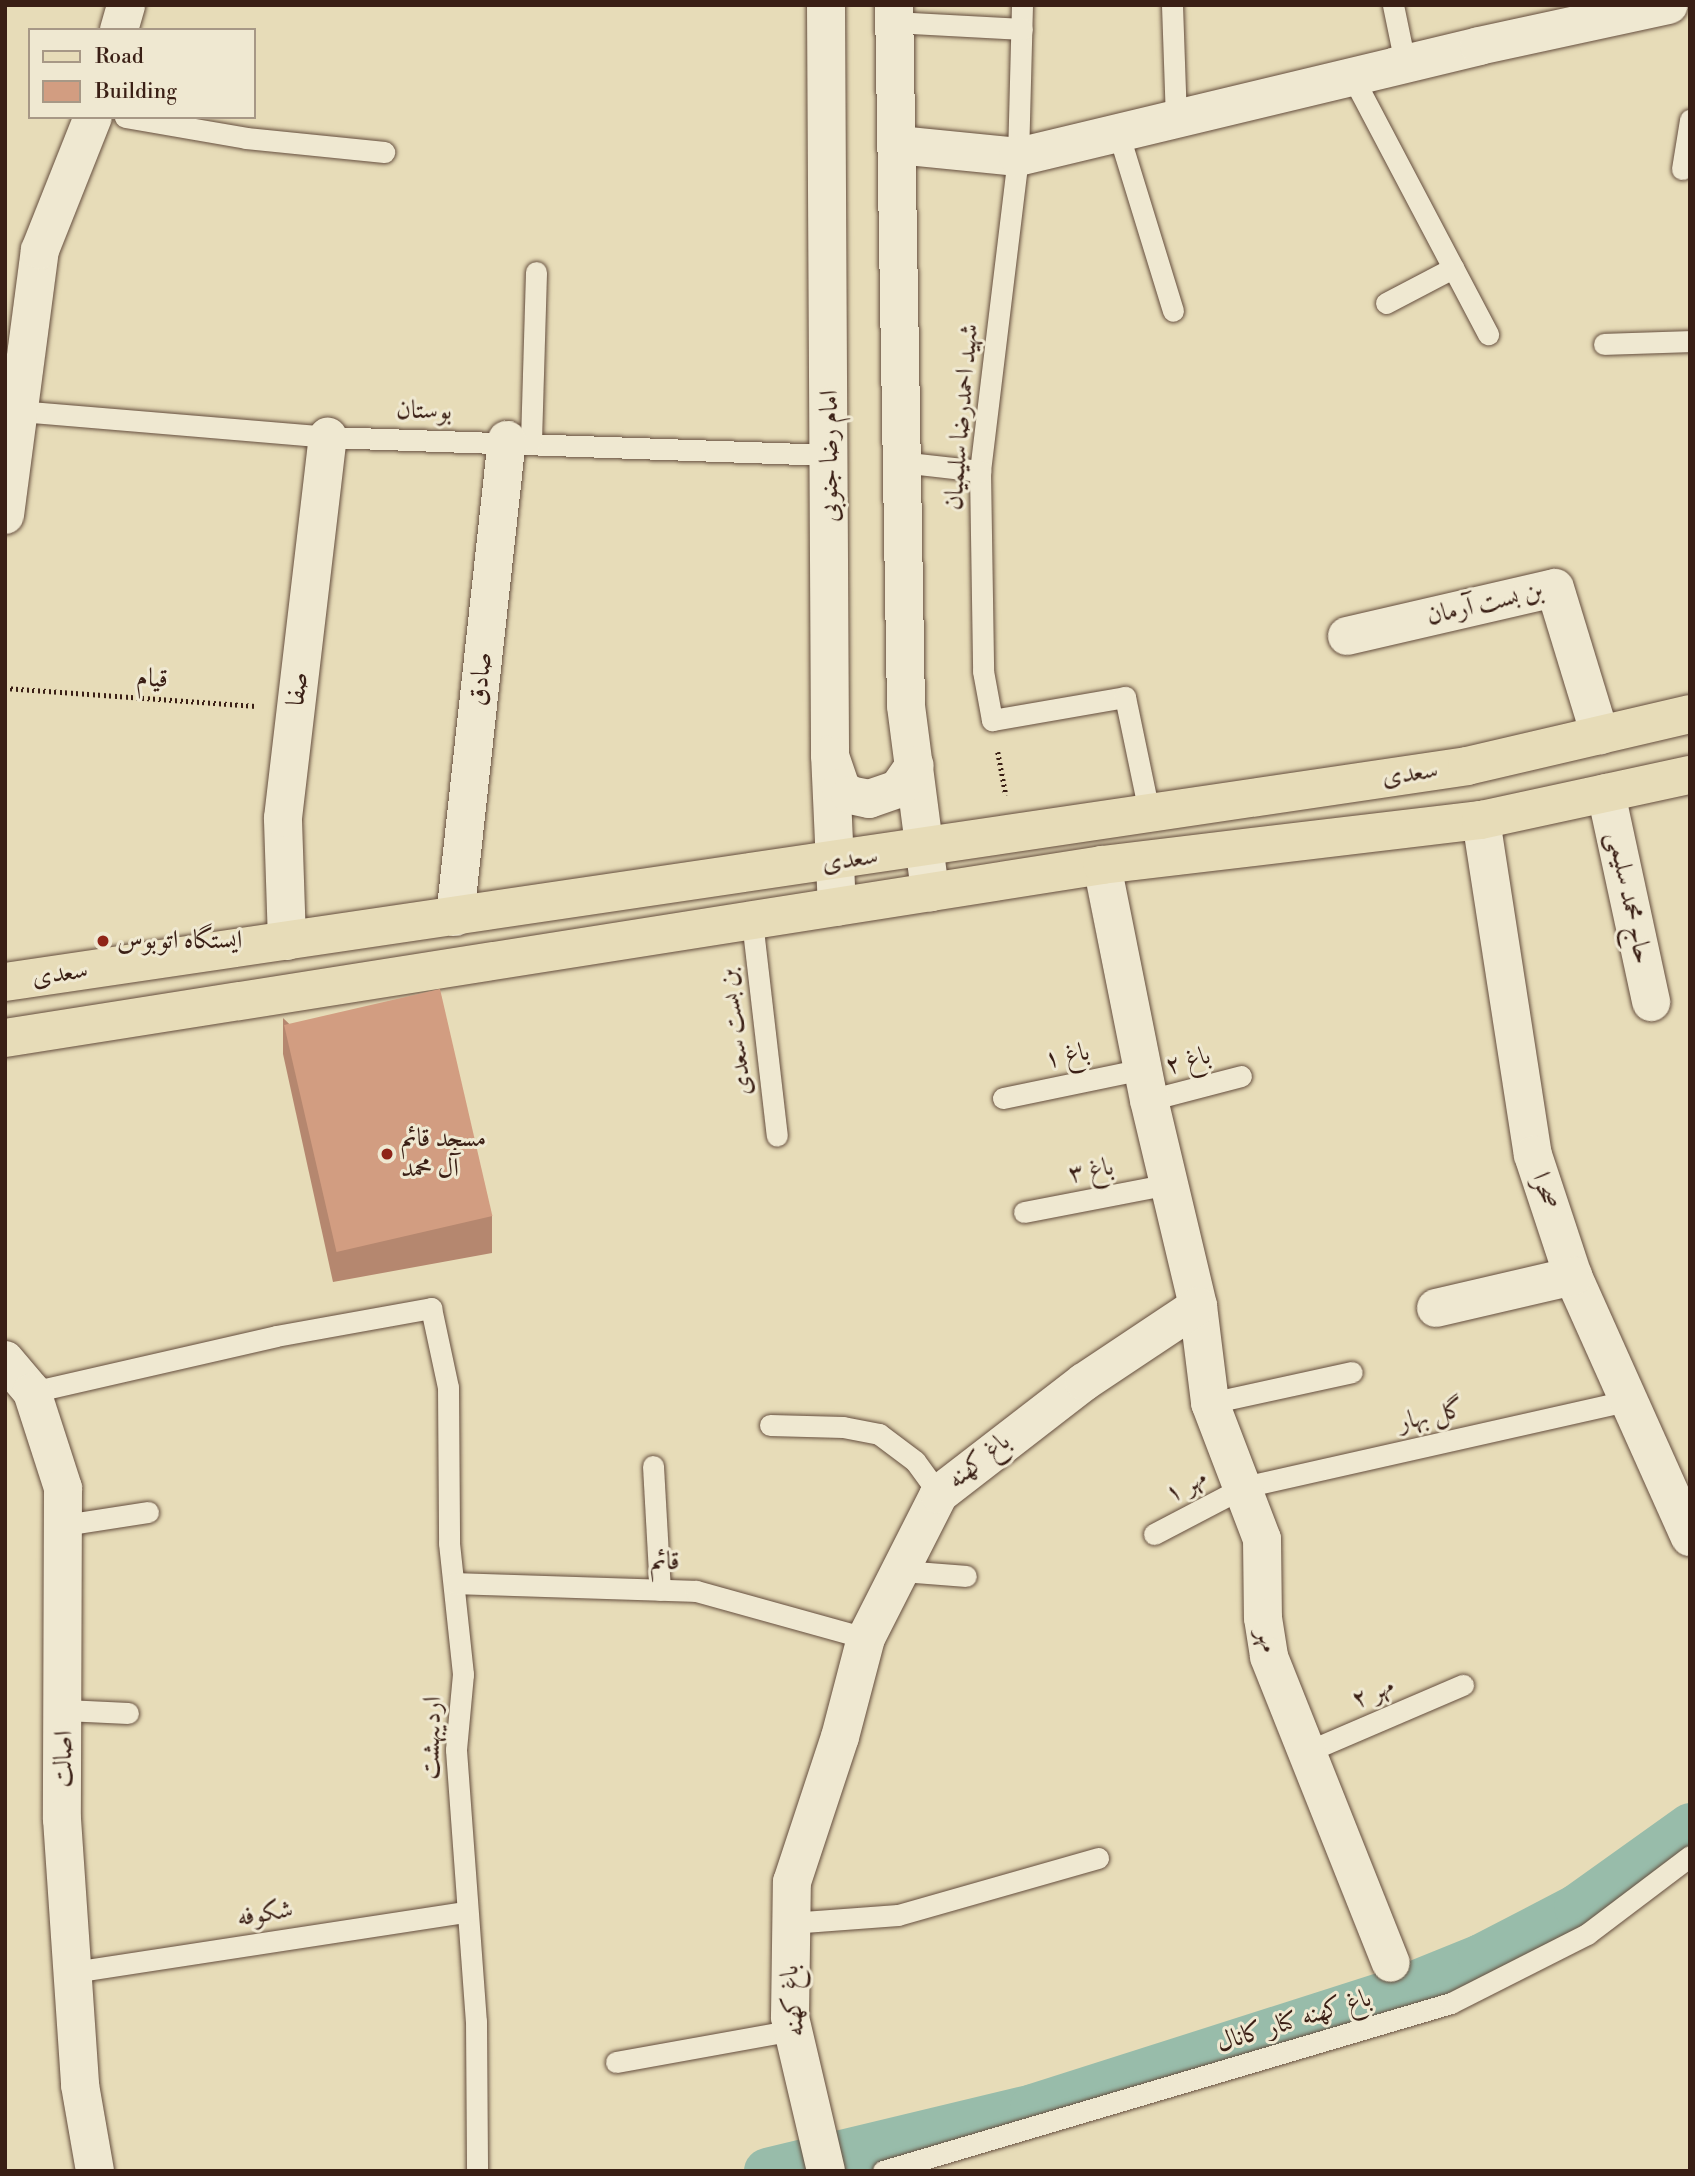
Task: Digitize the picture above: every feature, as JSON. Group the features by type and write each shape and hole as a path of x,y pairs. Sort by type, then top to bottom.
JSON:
{"main road":[{"name":"سعدی","path":"5,982 925,849 1013,832 1467,766 1690,714"},
{"name":"سعدی","path":"5,1038 1102,865 1481,820 1690,775"}],"street":[{"path":"120,28 126,5"},
{"path":"898,145 1018,157 1405,63 1651,7"},
{"name":"امام رضا جنوبی","path":"822,9 830,455 830,754 837,907"},
{"path":"894,13 906,706 930,892"},
{"path":"5,515 40,250 92,119"},
{"name":"صفا","path":"287,941 283,818 328,437"},
{"name":"صادق","path":"455,917 519,441"},
{"name":"بن بست آرمان","path":"1348,636 1555,588 1600,735"},
{"path":"830,754 841,788 850,795 869,799 898,789 915,765"},
{"name":"حاج محمد سلیمی","path":"1606,793 1651,1002"},
{"name":"صحرا","path":"1481,820 1533,1155 1573,1276 1690,1537"},
{"path":"1102,865 1146,1085 1198,1306"},
{"path":"1436,1308 1573,1276"},
{"name":"مهر","path":"1198,1306 1210,1403 1262,1539 1263,1618 1269,1657 1304,1753 1391,1964"},
{"name":"باغ کهنه","path":"825,2171 793,2030 790,1923 792,1882 840,1737 866,1638 903,1571 939,1494 1084,1382 1198,1306"},
{"name":"اصالت","path":"5,1360 32,1392 63,1488 65,1710 62,1819 80,2085 95,2171"}],"lane":[{"name":"شهید احمدرضا سلیمیان","path":"992,720 983,671 980,471 1018,157 1022,5"},
{"path":"1172,5 1176,119"},
{"path":"1393,5 1405,63"},
{"path":"894,13 1022,29"},
{"path":"1352,76 1488,334"},
{"path":"137,119 246,138 384,152"},
{"path":"1682,169 1690,120"},
{"path":"1118,132 1173,311"},
{"path":"1386,303 1453,268"},
{"path":"519,441 536,272"},
{"path":"1604,344 1690,341"},
{"name":"بوستان","path":"19,411 328,437 519,441 830,455"},
{"path":"901,462 980,471"},
{"path":"992,720 1125,697 1149,812"},
{"name":"بن بست سعدی","path":"752,920 777,1136"},
{"name":"باغ ۲","path":"1146,1085 1241,1076"},
{"name":"باغ ۱","path":"1003,1098 1146,1085"},
{"name":"باغ ۳","path":"1024,1212 1169,1184"},
{"name":"اردیبهشت","path":"32,1392 276,1336 431,1308 448,1387 449,1543 463,1674 456,1750 476,2021 477,2171"},
{"path":"1210,1403 1352,1372"},
{"name":"گل بهار","path":"1244,1487 1630,1400"},
{"path":"770,1425 843,1427 879,1434 915,1461 939,1494"},
{"path":"653,1466 660,1590"},
{"name":"مهر ۱","path":"1154,1534 1244,1487"},
{"path":"64,1525 148,1512"},
{"path":"903,1571 966,1576"},
{"name":"قائم","path":"455,1583 696,1591 866,1638"},
{"name":"مهر ۲","path":"1304,1753 1463,1685"},
{"path":"65,1710 128,1713"},
{"name":"باغ کهنه کنار کانال","path":"883,2171 1451,2003 1587,1934 1690,1856"},
{"path":"790,1923 898,1915 1098,1858"},
{"name":"شکوفه","path":"73,1972 466,1912"},
{"path":"616,2062 793,2030"}],"path":[{"name":"قیام","path":"5,688 295,709"},
{"path":"992,720 1013,832"}],"building":[{"name":"مسجد قائم آل محمد","path":"440,989 492,1216 337,1252 284,1025"}],"waterway":[{"path":"767,2171 1033,2107 1394,1992 1481,1957 1577,1907 1690,1826"}],"place":[{"name":"ایستگاه اتوبوس","path":"103,941"},
{"name":"مسجد قائم آل محمد","path":"387,1154"}]}
